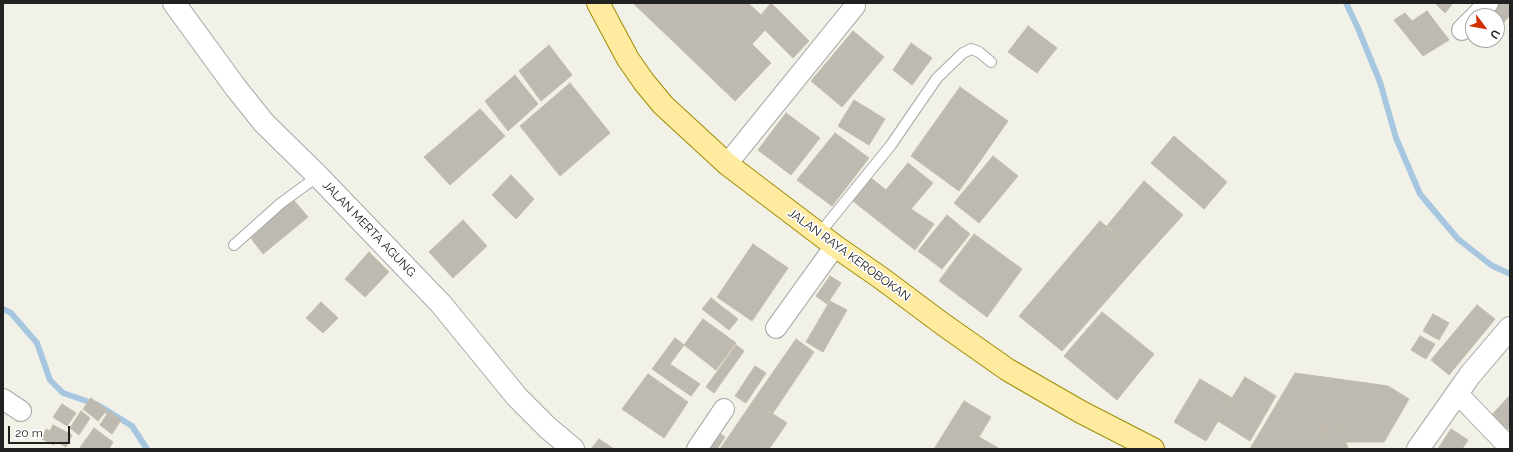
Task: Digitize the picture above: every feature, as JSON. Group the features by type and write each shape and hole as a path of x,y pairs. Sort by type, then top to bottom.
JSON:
{"main road":[{"name":"JALAN RAYA KEROBOKAN","path":"598,3 628,59 663,106 727,164 827,240 882,278 944,325 1008,370 1081,412 1152,449"}],"street":[{"name":"JALAN MERTA AGUNG","path":"174,3 236,88 264,123 318,176 441,304 517,397 548,428 573,449"},
{"path":"727,164 855,6"},
{"path":"776,328 827,240"},
{"path":"1418,449 1470,375 1510,328"},
{"path":"1457,393 1506,444 1506,449"},
{"path":"3,399 21,411"},
{"path":"697,449 724,409"}],"lane":[{"path":"827,240 937,78 963,53 971,49 979,52 991,62"},
{"path":"234,245 281,203 318,176"}],"building":[{"path":"633,3 722,3 679,47"},
{"path":"722,3 748,3 771,24 752,44 771,63 735,101 679,47"},
{"path":"771,3 809,41 793,58 765,30 771,24 761,15"},
{"path":"1435,3 1453,3 1445,13"},
{"path":"1495,3 1510,3 1510,15 1505,21 1505,8 1491,8"},
{"path":"1427,11 1449,40 1423,56 1394,20 1405,13 1412,21"},
{"path":"1028,26 1057,48 1037,73 1008,52"},
{"path":"853,31 884,57 842,107 811,81"},
{"path":"911,43 932,58 912,85 893,70"},
{"path":"549,45 572,75 541,101 519,71"},
{"path":"515,75 538,104 508,131 485,101"},
{"path":"570,83 610,133 560,176 520,126"},
{"path":"960,87 1008,121 959,191 911,156"},
{"path":"854,100 885,119 869,145 838,126"},
{"path":"480,109 505,136 450,185 424,157"},
{"path":"786,113 820,138 791,175 758,150"},
{"path":"835,133 869,158 832,206 797,180"},
{"path":"1174,136 1227,182 1204,209 1151,163"},
{"path":"993,156 1018,176 979,223 954,203"},
{"path":"908,163 933,183 911,209 934,224 915,250 853,201 871,178 886,190"},
{"path":"511,175 534,199 516,219 492,195"},
{"path":"1144,181 1183,215 1144,258 1106,227"},
{"path":"291,197 308,217 263,254 247,233"},
{"path":"947,215 970,234 942,269 918,251"},
{"path":"463,220 487,246 453,278 429,252"},
{"path":"1100,221 1144,258 1062,351 1019,316"},
{"path":"974,234 1022,269 987,317 939,281"},
{"path":"753,244 788,268 752,321 717,297"},
{"path":"369,252 389,272 365,297 345,279"},
{"path":"830,276 841,283 827,304 816,296"},
{"path":"711,298 738,319 729,330 702,309"},
{"path":"830,301 847,310 823,352 806,342"},
{"path":"321,302 338,318 323,333 306,318"},
{"path":"1477,305 1495,319 1449,375 1431,360"},
{"path":"1102,312 1154,354 1117,400 1064,356"},
{"path":"1433,314 1449,323 1439,340 1423,331"},
{"path":"703,319 736,343 716,370 684,345"},
{"path":"1420,336 1435,344 1426,359 1411,350"},
{"path":"675,338 684,345 670,364 700,384 691,396 652,369"},
{"path":"796,339 814,352 773,413 753,401"},
{"path":"736,345 744,351 714,393 706,387"},
{"path":"755,366 766,373 746,403 735,396"},
{"path":"1295,373 1388,386 1409,399 1384,442 1346,442 1338,421 1321,427 1329,447 1326,449 1250,449"},
{"path":"648,374 688,402 664,438 622,409"},
{"path":"1245,377 1276,396 1250,441 1218,421"},
{"path":"1200,379 1232,398 1206,441 1174,422"},
{"path":"1510,395 1510,427 1506,431 1490,417"},
{"path":"91,398 107,410 98,421 83,409"},
{"path":"753,401 787,423 769,449 720,449"},
{"path":"964,401 991,417 979,437 971,449 934,449"},
{"path":"62,404 76,413 67,426 53,417"},
{"path":"81,411 90,418 79,435 70,428"},
{"path":"109,411 121,420 112,434 100,425"},
{"path":"1338,421 1348,448 1351,449 1330,449 1321,427"},
{"path":"53,425 72,435 66,447 56,441 54,445 42,439 46,429 50,431"},
{"path":"94,428 113,442 109,449 79,449"},
{"path":"1451,429 1468,440 1462,449 1438,449"},
{"path":"716,431 725,437 717,449 704,449"},
{"path":"979,437 1000,449 971,449"},
{"path":"599,439 614,449 591,449"}],"waterway":[{"path":"1346,3 1380,82 1396,138 1420,194 1458,239 1491,265 1510,274"},
{"path":"3,309 11,313 37,343 50,380 63,393 98,405 132,426 147,449"}]}
